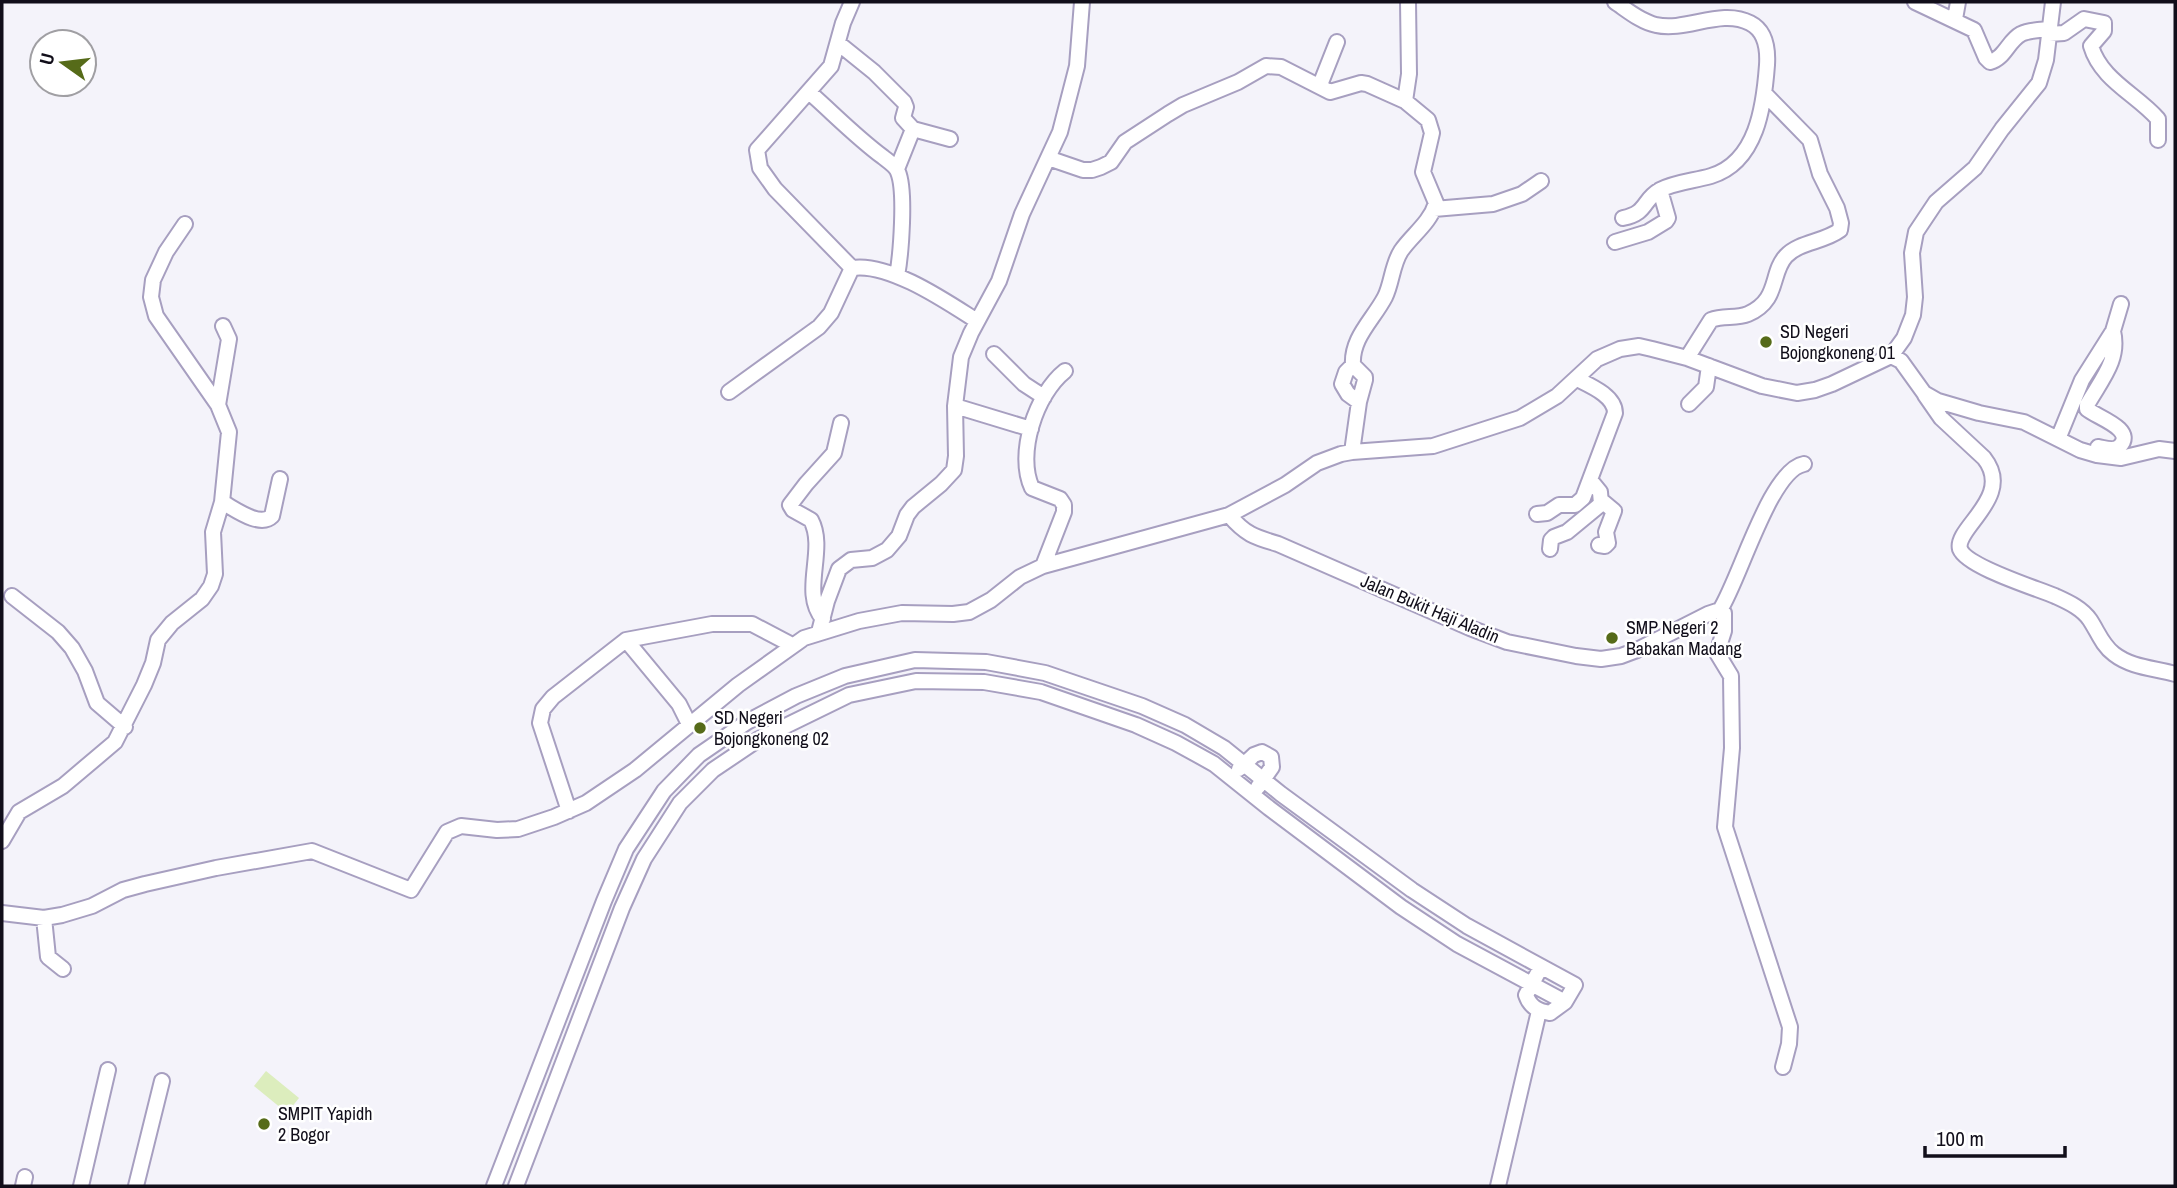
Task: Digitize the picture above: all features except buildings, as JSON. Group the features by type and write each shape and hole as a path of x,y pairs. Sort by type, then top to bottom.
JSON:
{"street":[{"path":"852,2 831,66 757,150 760,168 775,189 852,268"},
{"path":"821,625 839,569 851,560 873,558 887,550 900,536 907,515 913,507 942,484 954,470 955,405 961,357 1007,261 1022,215 1060,132 1074,80 1082,2"},
{"path":"1405,101 1409,74 1408,2"},
{"path":"1615,2 1655,25 1673,26 1718,19 1750,23 1758,28 1765,41 1768,56 1765,94 1759,121 1745,151 1713,176 1660,190 1650,198 1641,212 1623,218"},
{"path":"1915,2 1974,30 1990,62 2006,51 2020,34 2050,31 2064,33 2084,19 2103,22 2104,31 2091,46 2094,56 2108,76 2158,119 2158,140"},
{"path":"1955,19 1958,2"},
{"path":"2,913 44,918 77,911 111,895 145,884 312,851 411,890 440,841 454,827 509,830 569,811 604,793 689,724 821,625 902,613 969,612 991,600 1020,577 1043,566 1229,515 1285,485 1317,463 1352,452 1433,446 1489,429 1538,409 1577,379 1597,359 1630,347 1639,346 1687,358 1762,386 1797,393 1832,384 1891,356 1904,338 1913,315 1915,297 1912,253 1916,232 1937,202 1975,169 2002,129 2039,83 2043,75 2053,2"},
{"path":"1320,86 1337,42"},
{"path":"838,43 874,72 904,102 906,107 903,118 913,128 950,139"},
{"path":"1048,158 1083,170 1101,167 1111,162 1125,142 1155,122 1183,105 1238,82 1266,66 1281,67 1331,92 1361,83 1367,84 1405,101 1428,120 1431,126 1430,146 1423,172 1435,197 1434,209 1399,253 1385,296 1357,340 1353,365 1346,372 1342,384 1348,394 1359,402 1352,452"},
{"path":"809,92 855,136 897,169"},
{"path":"1687,358 1711,320 1737,318 1756,310 1764,303 1787,255 1840,230 1837,208 1820,174 1810,141 1765,94"},
{"path":"897,276 901,253 901,214 897,169 913,128"},
{"path":"1434,209 1493,204 1522,194 1541,181"},
{"path":"1615,242 1648,232 1667,221 1660,190"},
{"path":"2,841 19,812 63,786 104,753 125,727 153,663 158,640 173,623 202,599 215,574 213,532 222,502 229,432 218,405 156,316 151,297 157,271 185,224"},
{"path":"852,268 859,267 897,276 978,321"},
{"path":"729,392 819,327 831,313 852,268"},
{"path":"2058,439 2082,380 2113,331 2121,304"},
{"path":"218,405 229,339 223,326"},
{"path":"2076,448 2087,444 2116,449 2123,438 2123,432 2117,426 2087,409 2115,355 2113,331"},
{"path":"994,354 1024,384 1044,397"},
{"path":"1891,356 1901,361 1941,418 1975,447 1990,465 1992,481 1989,498 1961,541 1961,549 1966,556 1981,566 2074,605 2091,621 2103,644 2122,660 2175,674"},
{"path":"1689,404 1706,387 1709,366"},
{"path":"1043,566 1064,512 1064,505 1060,499 1036,491 1027,477 1026,457 1031,429 1044,397 1065,371"},
{"path":"1567,532 1559,522 1542,514 1559,505 1570,506 1580,502 1591,481 1595,462 1615,409 1608,398 1577,379"},
{"path":"1924,393 1956,407 2024,422 2076,448 2097,455 2120,458 2159,449 2175,451"},
{"path":"955,405 1031,429"},
{"path":"821,625 814,589 818,551 816,531 811,520 793,510 790,505 834,453 841,423"},
{"path":"1783,1067 1790,1027 1725,827 1732,748 1731,676 1717,653 1726,618 1724,605 1753,536 1781,481 1791,469 1804,464"},
{"path":"222,502 262,521 268,520 272,516 280,479"},
{"path":"1591,481 1600,492 1602,501 1614,511 1607,527 1607,545 1599,545"},
{"path":"1550,549 1551,540 1591,514 1602,501"},
{"name":"Jalan Bukit Haji Aladin","path":"1229,515 1240,528 1253,536 1278,544 1470,628 1507,642 1536,649 1601,659 1621,656 1724,605"},
{"path":"12,596 58,632 72,648 85,671 97,703 125,727"},
{"path":"569,811 540,723 543,709 552,697 626,640 712,624 752,624 792,645"},
{"path":"626,640 678,704 689,724"},
{"path":"494,1186 626,849 664,791 699,755 747,722 796,696 845,676 915,660 986,662 1045,673 1142,706 1185,725 1224,748 1412,890 1467,926 1575,985 1565,1002 1550,1013 1539,1011 1528,1003 1526,995 1541,967"},
{"path":"516,1186 622,908 644,859 680,803 713,770 759,739 849,695 916,681 984,682 1041,692 1136,725 1214,764 1401,907 1457,944 1565,1002"},
{"path":"1231,778 1243,763 1254,755 1262,752 1271,757 1272,767 1252,795"},
{"path":"44,918 48,957 63,969"},
{"path":"1498,1186 1539,1011"},
{"path":"81,1186 108,1070"},
{"path":"136,1186 162,1081"}],"green space":[{"path":"266,1071 299,1098 287,1113 254,1086"}],"place":[{"name":"SD Negeri Bojongkoneng 01","path":"1766,342"},
{"name":"SMP Negeri 2 Babakan Madang","path":"1612,638"},
{"name":"SD Negeri Bojongkoneng 02","path":"700,728"},
{"name":"SMPIT Yapidh 2 Bogor","path":"264,1124"}]}
